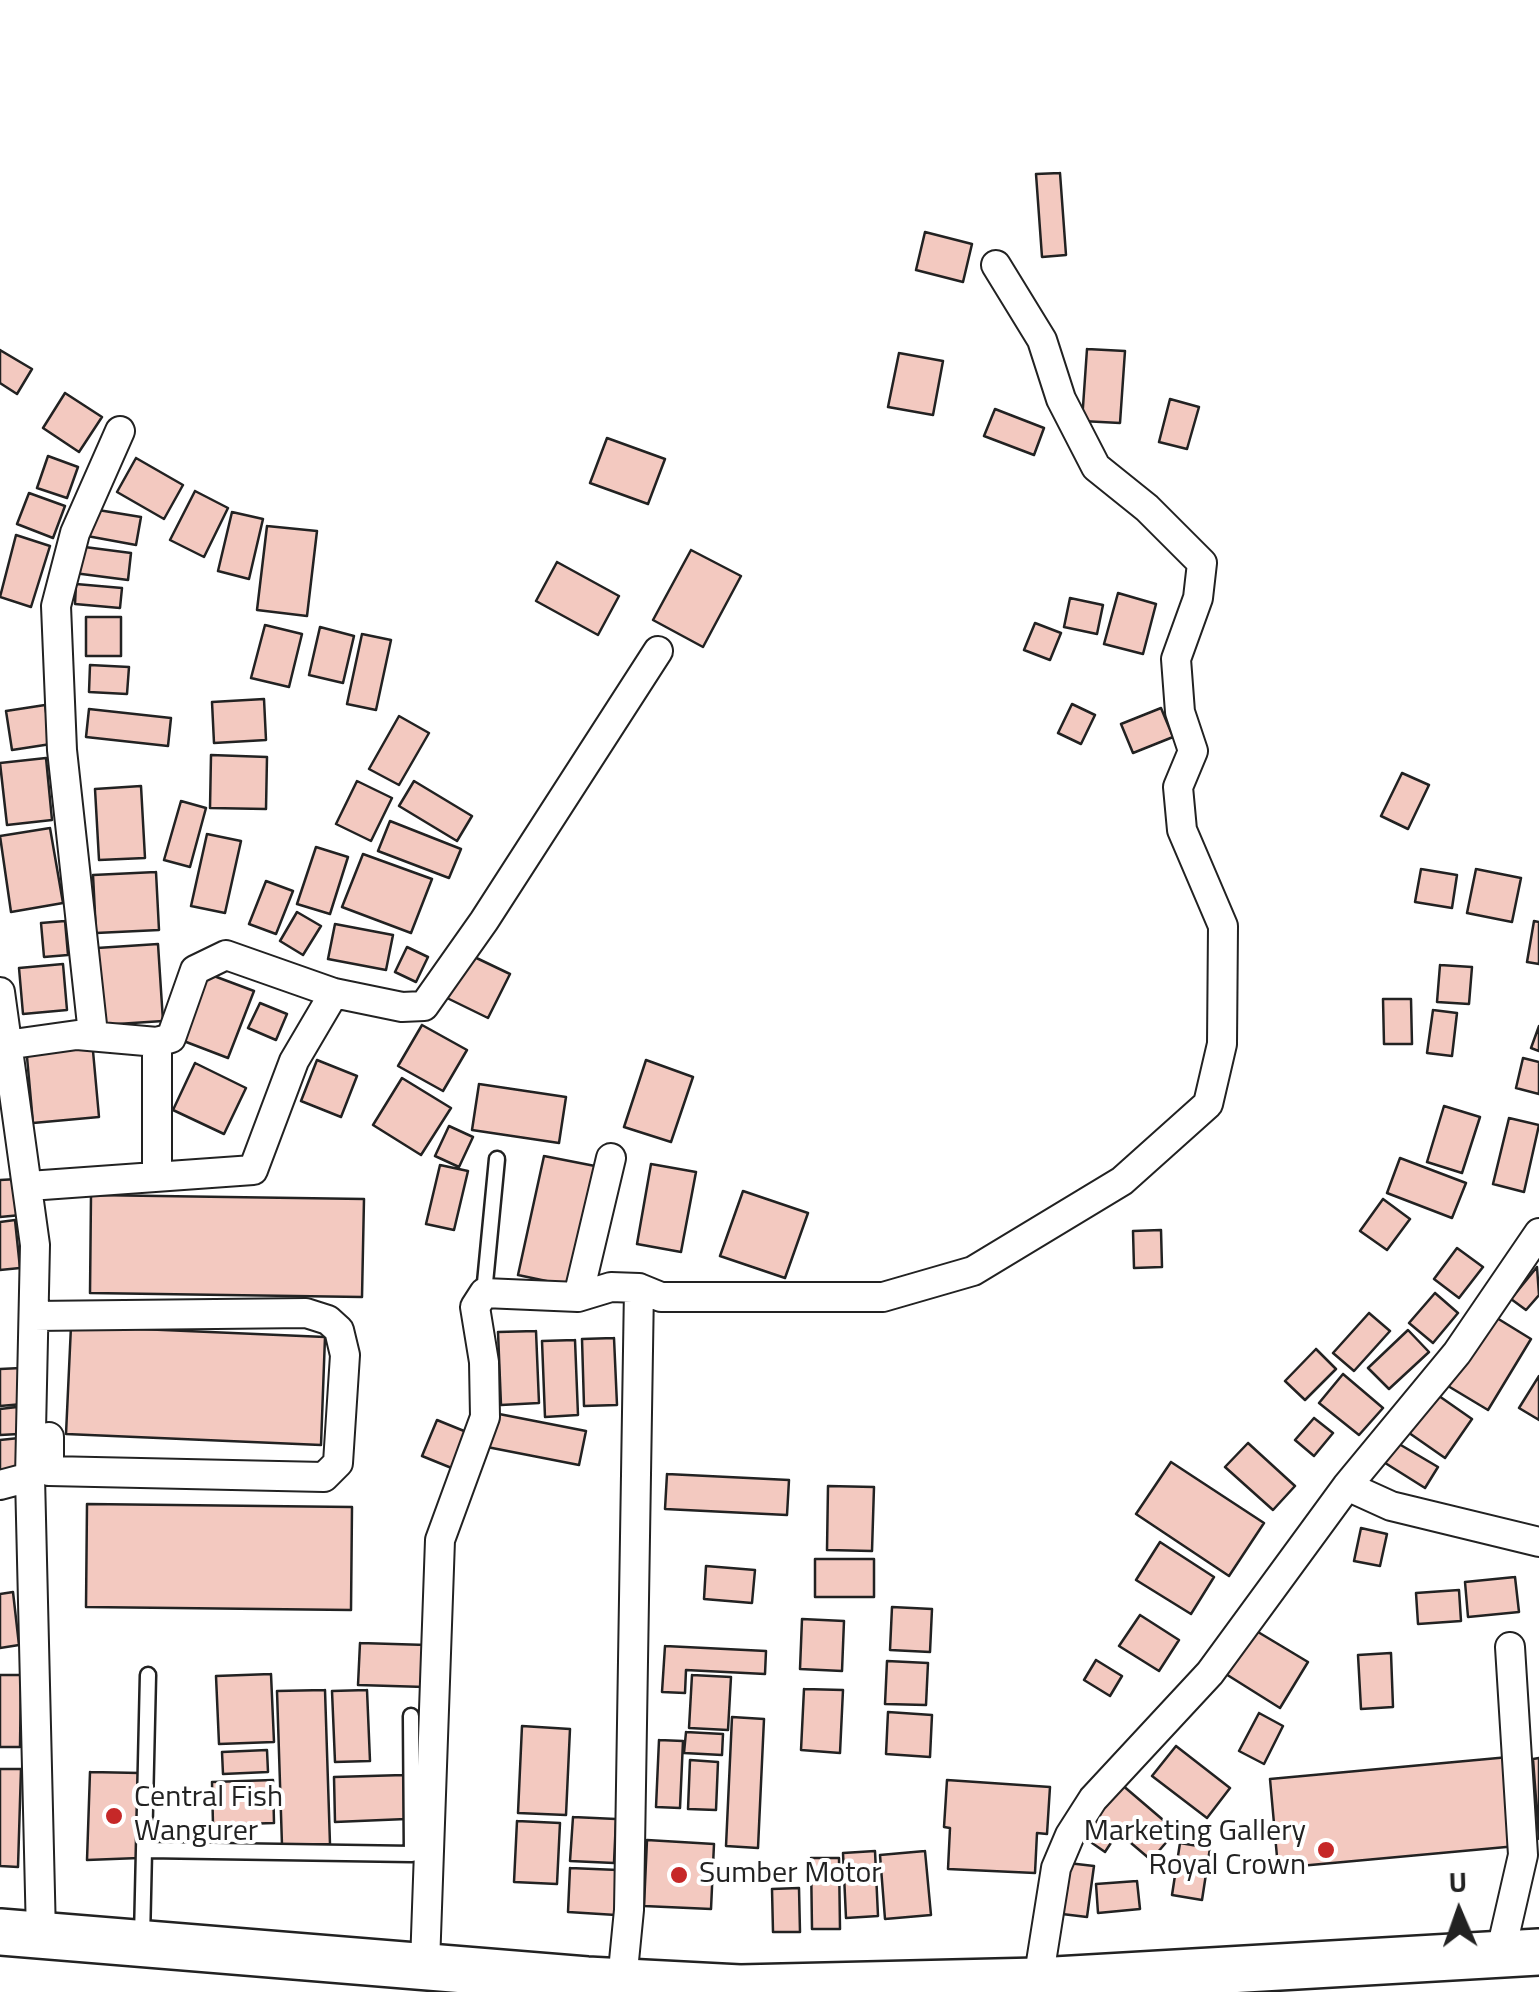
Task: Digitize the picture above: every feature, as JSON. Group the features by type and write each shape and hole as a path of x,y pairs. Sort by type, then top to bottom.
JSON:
{"highway":[{"path":"20,1934 425,1964 599,1984 740,1988 861,1989 1520,1953"}],"street":[{"path":"425,1964 440,1540 486,1417 484,1362 475,1308 484,1293 578,1298 611,1287 639,1288 661,1296 882,1297 972,1271 1122,1181 1208,1104 1222,1044 1223,926 1182,830 1178,788 1193,751 1180,712 1176,658 1198,598 1202,564 1147,508 1096,468 1062,399 1042,340 996,264"},
{"path":"93,1034 62,750 56,606 75,533 120,430"},
{"path":"6,1045 93,1034 157,1042 174,1035 195,970 218,956 234,954 334,992 402,1008 427,1004 658,651"},
{"path":"0,992 29,1186 42,1316 48,1471 324,1477 338,1463 345,1355 339,1330 328,1320 306,1313 42,1316"},
{"path":"29,1186 158,1174 238,1175 253,1170 294,1061 334,992"},
{"path":"157,1042 158,1174"},
{"path":"578,1298 611,1158"},
{"path":"1038,1981 1048,1902 1070,1835 1093,1799 1210,1673 1347,1486 1457,1352 1539,1233"},
{"path":"599,1984 629,1910 639,1288"},
{"path":"20,1934 30,1477 42,1316"},
{"path":"0,1486 30,1477"},
{"path":"1347,1486 1390,1506 1539,1542"},
{"path":"1510,1647 1522,1855 1520,1953"}],"lane":[{"path":"484,1293 497,1159"},
{"path":"142,1944 148,1674"},
{"path":"147,1850 412,1854 411,1716"}],"building":[{"path":"1060,173 1066,255 1042,257 1036,174"},
{"path":"925,232 972,244 963,282 916,270"},
{"path":"1087,349 1125,351 1120,423 1082,421"},
{"path":"0,350 32,369 17,394 0,383"},
{"path":"899,353 943,361 933,415 888,407"},
{"path":"65,393 102,417 79,452 43,428"},
{"path":"1170,399 1199,407 1187,449 1159,442"},
{"path":"995,409 1044,428 1034,455 984,436"},
{"path":"607,438 665,459 648,504 590,483"},
{"path":"48,456 78,467 67,498 37,488"},
{"path":"136,458 183,485 164,519 117,492"},
{"path":"195,491 228,508 204,557 170,540"},
{"path":"29,493 65,506 53,538 17,524"},
{"path":"92,509 141,517 136,545 87,536"},
{"path":"232,512 263,519 249,579 218,571"},
{"path":"267,526 317,531 307,616 257,610"},
{"path":"16,535 50,546 31,607 0,597"},
{"path":"77,546 131,553 128,580 74,573"},
{"path":"691,550 741,576 703,647 653,620"},
{"path":"557,562 619,596 598,635 536,601"},
{"path":"76,584 122,588 120,608 75,604"},
{"path":"1118,593 1156,604 1143,654 1104,644"},
{"path":"1070,598 1103,605 1097,634 1064,627"},
{"path":"86,617 121,617 121,656 86,656"},
{"path":"1035,623 1061,633 1050,660 1024,650"},
{"path":"265,625 302,634 289,687 251,678"},
{"path":"320,627 354,636 343,683 309,675"},
{"path":"362,634 391,640 376,710 347,704"},
{"path":"90,665 129,667 127,694 89,692"},
{"path":"264,699 266,740 214,743 212,702"},
{"path":"1072,704 1095,715 1081,744 1058,733"},
{"path":"45,705 51,744 12,750 6,711"},
{"path":"1161,708 1173,737 1133,753 1121,724"},
{"path":"89,709 171,718 168,746 86,737"},
{"path":"399,716 429,733 399,785 369,769"},
{"path":"211,755 267,757 266,809 210,808"},
{"path":"46,758 52,820 7,825 0,763"},
{"path":"1402,773 1429,785 1408,829 1381,816"},
{"path":"357,781 392,798 371,841 336,824"},
{"path":"414,781 472,816 457,841 399,806"},
{"path":"141,786 145,858 99,860 95,789"},
{"path":"181,801 206,808 190,867 164,860"},
{"path":"390,821 461,849 449,878 378,851"},
{"path":"50,828 63,903 11,912 0,836"},
{"path":"207,834 241,841 225,913 191,906"},
{"path":"316,847 348,857 330,914 297,904"},
{"path":"363,854 432,879 411,933 342,907"},
{"path":"1421,869 1457,875 1452,908 1415,902"},
{"path":"1476,869 1521,878 1512,922 1467,913"},
{"path":"156,872 159,930 96,933 93,875"},
{"path":"266,881 293,891 276,934 249,924"},
{"path":"297,912 321,926 303,955 280,941"},
{"path":"65,921 68,955 44,957 41,923"},
{"path":"1534,921 1539,922 1539,964 1527,962"},
{"path":"335,924 393,935 386,970 328,959"},
{"path":"158,944 163,1021 102,1025 97,948"},
{"path":"407,947 428,957 416,982 395,972"},
{"path":"466,953 510,974 488,1018 445,997"},
{"path":"63,964 67,1010 23,1014 19,968"},
{"path":"1440,965 1472,967 1469,1004 1437,1002"},
{"path":"206,973 254,991 228,1058 181,1040"},
{"path":"1383,999 1411,999 1412,1044 1384,1044"},
{"path":"260,1003 287,1014 276,1040 248,1028"},
{"path":"1433,1010 1457,1013 1452,1056 1427,1053"},
{"path":"422,1025 467,1050 443,1091 398,1066"},
{"path":"1539,1026 1539,1051 1531,1048"},
{"path":"92,1040 99,1117 33,1123 26,1046"},
{"path":"1523,1058 1539,1062 1539,1094 1516,1088"},
{"path":"317,1060 357,1076 341,1117 301,1101"},
{"path":"646,1060 693,1077 671,1142 624,1127"},
{"path":"195,1063 246,1088 224,1134 173,1110"},
{"path":"402,1078 451,1108 421,1155 373,1125"},
{"path":"479,1084 566,1097 559,1143 472,1130"},
{"path":"1444,1106 1480,1117 1462,1173 1427,1162"},
{"path":"1509,1118 1539,1125 1524,1192 1493,1184"},
{"path":"449,1126 473,1137 459,1167 435,1156"},
{"path":"544,1156 595,1166 570,1286 518,1275"},
{"path":"1400,1158 1466,1183 1452,1218 1387,1193"},
{"path":"651,1164 696,1172 681,1252 637,1244"},
{"path":"440,1165 468,1171 454,1230 426,1224"},
{"path":"18,1179 21,1215 0,1217 0,1180"},
{"path":"743,1191 808,1213 785,1278 720,1256"},
{"path":"91,1195 364,1199 362,1297 90,1293"},
{"path":"1383,1199 1410,1219 1387,1250 1360,1231"},
{"path":"15,1220 20,1268 0,1270 0,1222"},
{"path":"1161,1230 1162,1267 1134,1268 1133,1231"},
{"path":"1457,1248 1483,1267 1459,1298 1434,1279"},
{"path":"1537,1267 1539,1295 1526,1310 1511,1299"},
{"path":"1435,1293 1458,1313 1433,1343 1409,1323"},
{"path":"1369,1313 1390,1331 1354,1371 1333,1353"},
{"path":"1492,1315 1531,1339 1488,1410 1448,1386"},
{"path":"71,1326 325,1337 321,1445 66,1434"},
{"path":"1408,1330 1429,1352 1389,1389 1368,1368"},
{"path":"536,1331 539,1403 501,1405 498,1332"},
{"path":"614,1338 617,1405 584,1406 582,1339"},
{"path":"575,1340 578,1415 545,1417 542,1341"},
{"path":"1316,1349 1336,1369 1305,1400 1285,1381"},
{"path":"21,1368 23,1404 0,1406 0,1369"},
{"path":"1343,1374 1383,1408 1359,1435 1319,1403"},
{"path":"1539,1376 1539,1420 1519,1408"},
{"path":"1429,1389 1472,1419 1445,1458 1402,1428"},
{"path":"17,1407 19,1434 0,1435 0,1409"},
{"path":"494,1413 586,1431 579,1465 487,1447"},
{"path":"1314,1418 1333,1433 1314,1456 1295,1440"},
{"path":"437,1420 469,1433 454,1469 422,1456"},
{"path":"19,1438 22,1475 0,1477 0,1440"},
{"path":"1394,1441 1438,1467 1425,1488 1382,1461"},
{"path":"1248,1443 1295,1486 1273,1510 1225,1467"},
{"path":"1171,1462 1264,1523 1229,1576 1136,1514"},
{"path":"667,1474 789,1480 787,1515 665,1509"},
{"path":"828,1486 874,1487 872,1551 827,1550"},
{"path":"87,1504 352,1507 351,1610 86,1607"},
{"path":"1361,1528 1387,1534 1380,1566 1354,1561"},
{"path":"1160,1542 1214,1577 1191,1614 1136,1580"},
{"path":"815,1559 874,1559 874,1597 815,1597"},
{"path":"706,1566 755,1570 752,1603 704,1599"},
{"path":"1515,1577 1519,1612 1468,1617 1465,1582"},
{"path":"1459,1590 1461,1621 1418,1624 1416,1593"},
{"path":"13,1592 19,1645 0,1648 0,1594"},
{"path":"892,1607 932,1609 930,1652 890,1650"},
{"path":"1140,1615 1179,1640 1159,1671 1119,1646"},
{"path":"802,1619 844,1621 842,1671 800,1669"},
{"path":"1248,1626 1308,1662 1280,1708 1221,1671"},
{"path":"360,1643 427,1645 425,1687 358,1685"},
{"path":"665,1646 766,1651 765,1674 686,1670 685,1693 662,1692"},
{"path":"1391,1653 1393,1707 1361,1709 1358,1655"},
{"path":"1096,1660 1122,1676 1110,1696 1084,1680"},
{"path":"887,1661 928,1663 926,1705 885,1704"},
{"path":"271,1674 274,1742 219,1744 216,1676"},
{"path":"0,1675 21,1675 20,1747 0,1747"},
{"path":"692,1675 731,1677 728,1730 689,1728"},
{"path":"804,1689 843,1690 840,1753 801,1750"},
{"path":"325,1690 330,1844 282,1845 277,1691"},
{"path":"367,1690 370,1761 335,1762 332,1691"},
{"path":"888,1712 932,1715 930,1757 886,1754"},
{"path":"1259,1713 1283,1726 1264,1764 1239,1751"},
{"path":"732,1717 764,1719 758,1848 726,1846"},
{"path":"522,1726 570,1729 566,1815 518,1813"},
{"path":"686,1732 723,1734 722,1755 684,1753"},
{"path":"659,1740 683,1741 680,1808 656,1807"},
{"path":"1176,1746 1230,1788 1207,1818 1152,1776"},
{"path":"267,1750 268,1772 223,1774 222,1752"},
{"path":"1509,1757 1517,1846 1278,1868 1270,1779"},
{"path":"1539,1758 1539,1839 1533,1759"},
{"path":"690,1760 718,1762 716,1810 688,1809"},
{"path":"0,1769 21,1769 18,1867 0,1866"},
{"name":"Central Fish Wangurer","path":"90,1772 140,1773 139,1858 87,1860"},
{"path":"404,1775 406,1819 335,1822 334,1777"},
{"path":"273,1780 274,1823 213,1825 212,1782"},
{"path":"947,1780 1050,1787 1047,1834 1037,1833 1035,1873 948,1869 950,1828 944,1827"},
{"path":"1121,1784 1176,1831 1151,1860 1118,1832 1105,1852 1082,1836"},
{"path":"573,1817 616,1819 614,1863 570,1861"},
{"path":"517,1821 560,1823 557,1884 514,1882"},
{"name":"Sumber Motor","path":"647,1840 714,1844 711,1909 644,1906"},
{"path":"1180,1843 1210,1848 1202,1900 1172,1895"},
{"path":"875,1851 878,1916 846,1918 843,1853"},
{"path":"925,1851 931,1915 885,1919 880,1855"},
{"path":"811,1858 839,1858 840,1929 812,1929"},
{"path":"1068,1863 1094,1866 1087,1917 1062,1914"},
{"path":"570,1868 618,1870 616,1915 568,1912"},
{"path":"1137,1881 1140,1909 1098,1913 1096,1884"},
{"path":"799,1888 800,1932 773,1932 772,1889"}],"place":[{"name":"Central Fish Wangurer","path":"114,1816"},
{"name":"Marketing Gallery Royal Crown","path":"1326,1850"},
{"name":"Sumber Motor","path":"679,1875"}]}
